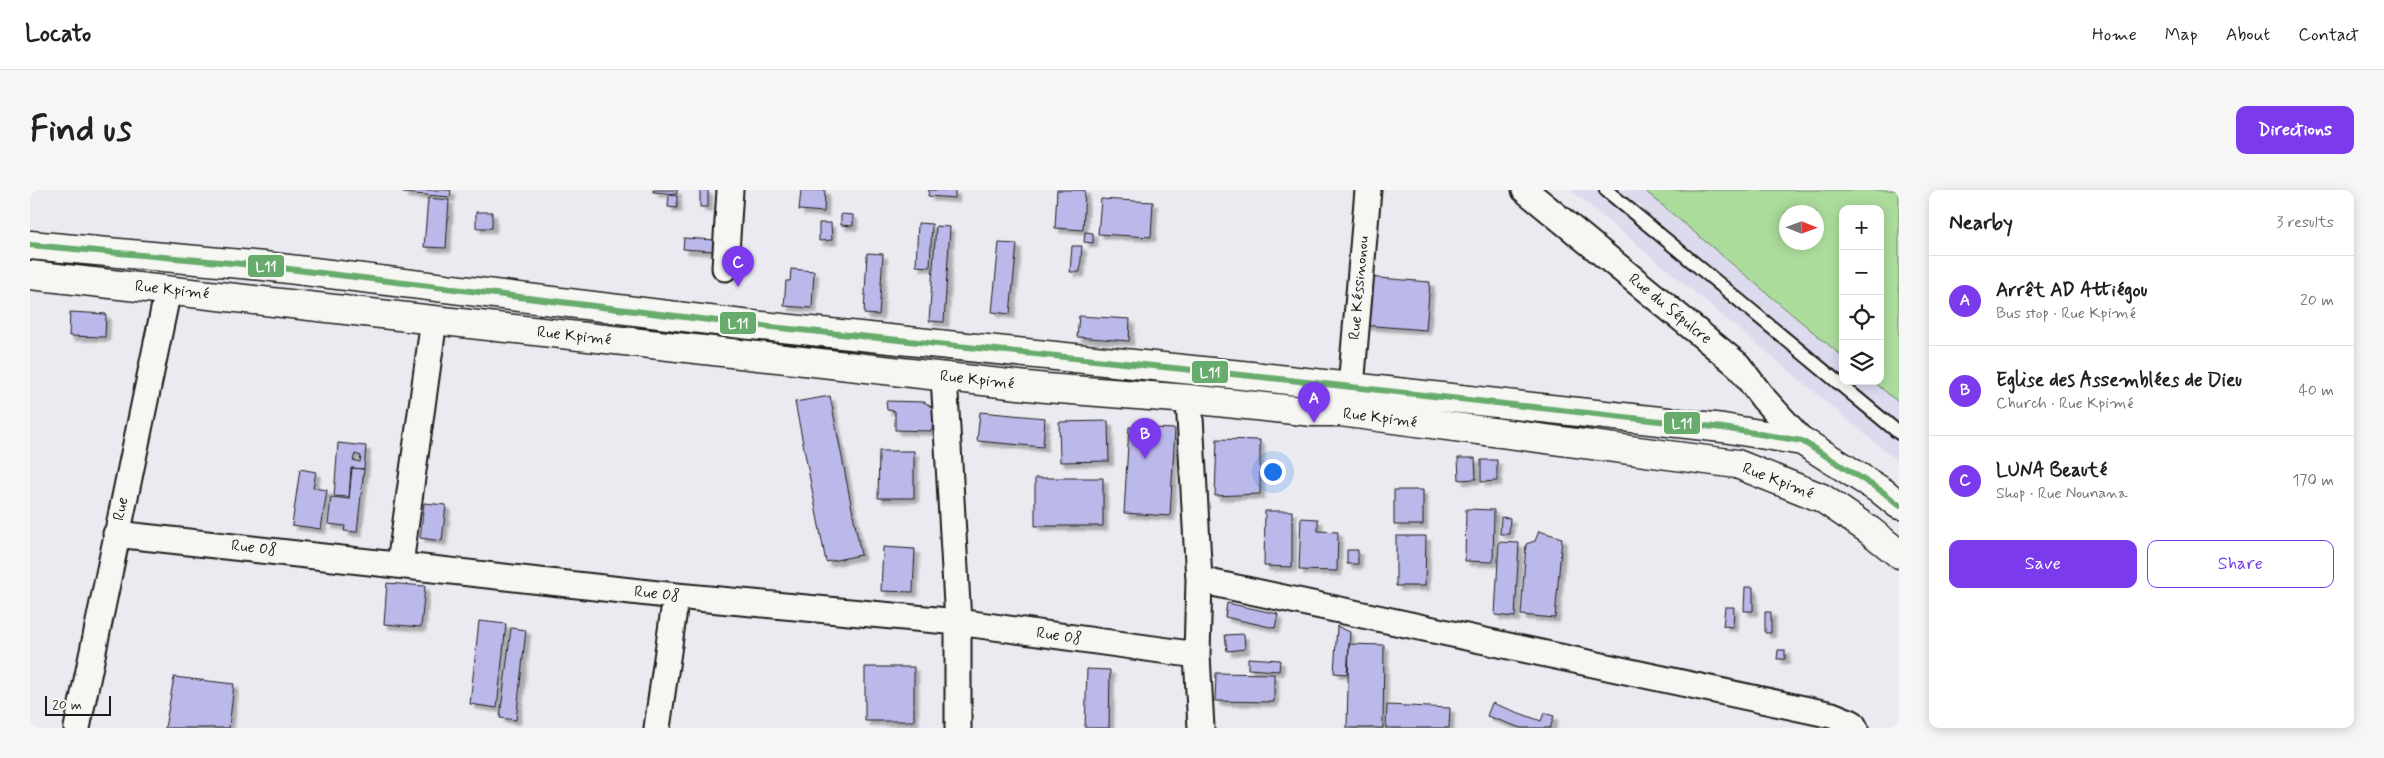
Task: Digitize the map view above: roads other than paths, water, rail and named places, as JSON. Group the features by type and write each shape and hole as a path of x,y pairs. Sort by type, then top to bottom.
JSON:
{"main road":[{"name":"Rue Kpimé","path":"30,244 264,266 742,324 1351,387 1723,428 1802,441 1883,492 1899,505"},
{"name":"Rue Kpimé","path":"30,275 1046,388 1189,399 1313,412 1340,412 1737,464 1822,498 1869,530 1899,554"}],"street":[{"path":"725,268 730,190"},
{"name":"Rue Késsinonou","path":"1351,387 1368,190"},
{"name":"Rue du Sépulcre","path":"1526,190 1738,365 1763,398 1802,441"},
{"name":"Rue","path":"77,728 168,290"},
{"path":"400,564 434,320"},
{"path":"944,376 958,622 958,728"},
{"path":"1189,399 1199,580 1197,655 1201,728"},
{"name":"Rue 08","path":"116,534 676,596 958,622 1197,655"},
{"path":"1199,580 1832,715 1852,723 1855,728"},
{"path":"657,728 676,596"}],"lane":[{"path":"1606,190 1899,433"}],"place":[{"name":"LUNA Beauté","path":"738,287"},
{"name":"Arrêt AD Attiégou","path":"1314,423"},
{"name":"Eglise des Assemblées de Dieu","path":"1145,459"}]}
